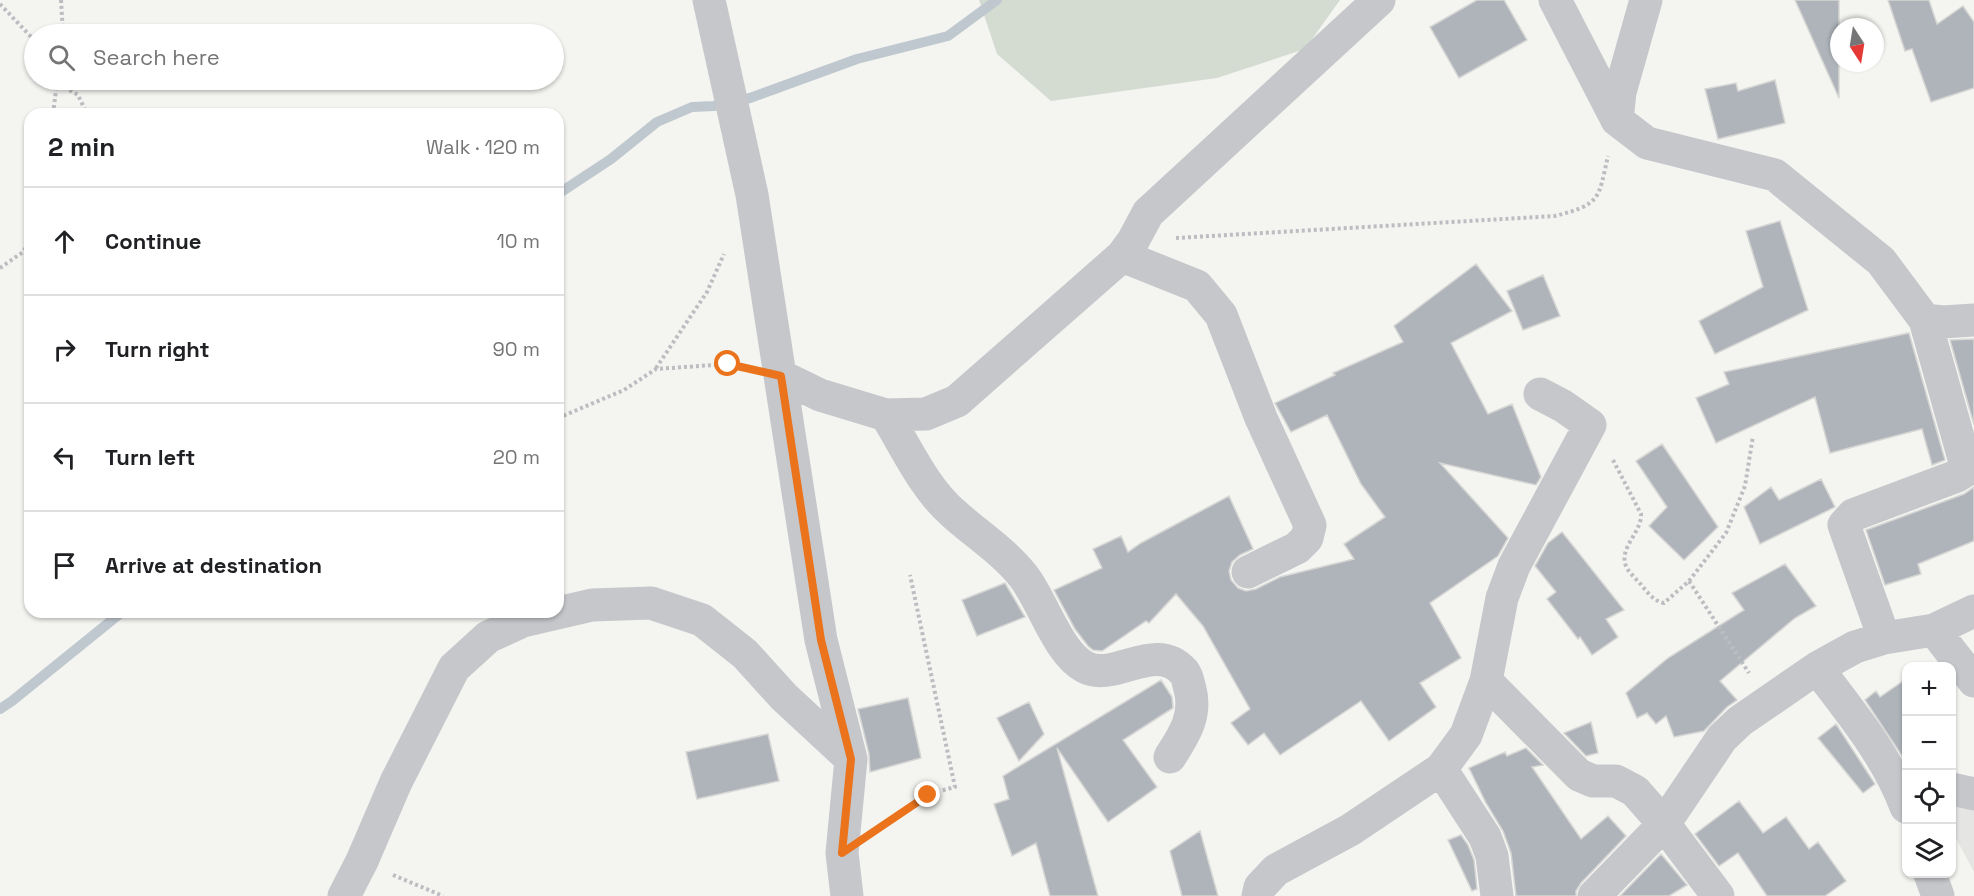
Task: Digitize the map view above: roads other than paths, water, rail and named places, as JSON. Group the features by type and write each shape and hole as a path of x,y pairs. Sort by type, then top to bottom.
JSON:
{"street":[{"path":"709,0 752,195 821,640 851,759 842,853 847,896"},
{"path":"781,376 820,395 886,415 926,414 957,401 1097,279 1128,248 1148,213 1379,0"},
{"path":"1555,0 1617,120 1647,143 1775,175 1881,261 1924,320 1965,462 1965,471 1852,515 1844,525 1884,638"},
{"path":"1617,120 1620,92 1646,0"},
{"path":"1128,248 1197,286 1221,315 1261,418 1310,525 1307,538 1297,548 1248,572"},
{"path":"1924,320 1943,322 1974,320"},
{"path":"1258,896 1260,887 1276,870 1350,830 1441,769 1466,735 1486,681 1502,598 1514,566 1590,425 1563,406 1540,394"},
{"path":"886,415 928,484 951,512 983,537 1023,576 1069,655 1086,668 1109,670 1153,659 1175,663 1186,675 1193,712 1186,731 1170,757"},
{"path":"564,611 592,605 651,603 702,621 745,654 784,697 851,759"},
{"path":"1594,896 1664,824 1722,738 1740,721 1817,668 1855,646 1884,638 1934,630 1974,611"},
{"path":"344,896 362,861 396,782 454,668 488,637 523,621 536,618"},
{"path":"1934,630 1974,681"},
{"path":"1817,668 1857,722 1902,791"},
{"path":"1486,681 1579,775 1593,781 1616,781 1635,791 1664,824 1718,896"},
{"path":"1441,769 1485,837 1492,856 1497,896"},
{"path":"1956,790 1974,794"},
{"path":"1932,878 1938,896"}],"waterway":[{"path":"564,190 611,159 657,122 692,107 714,106 750,98 857,59 948,36 997,0"},
{"path":"0,709 115,618"}]}
